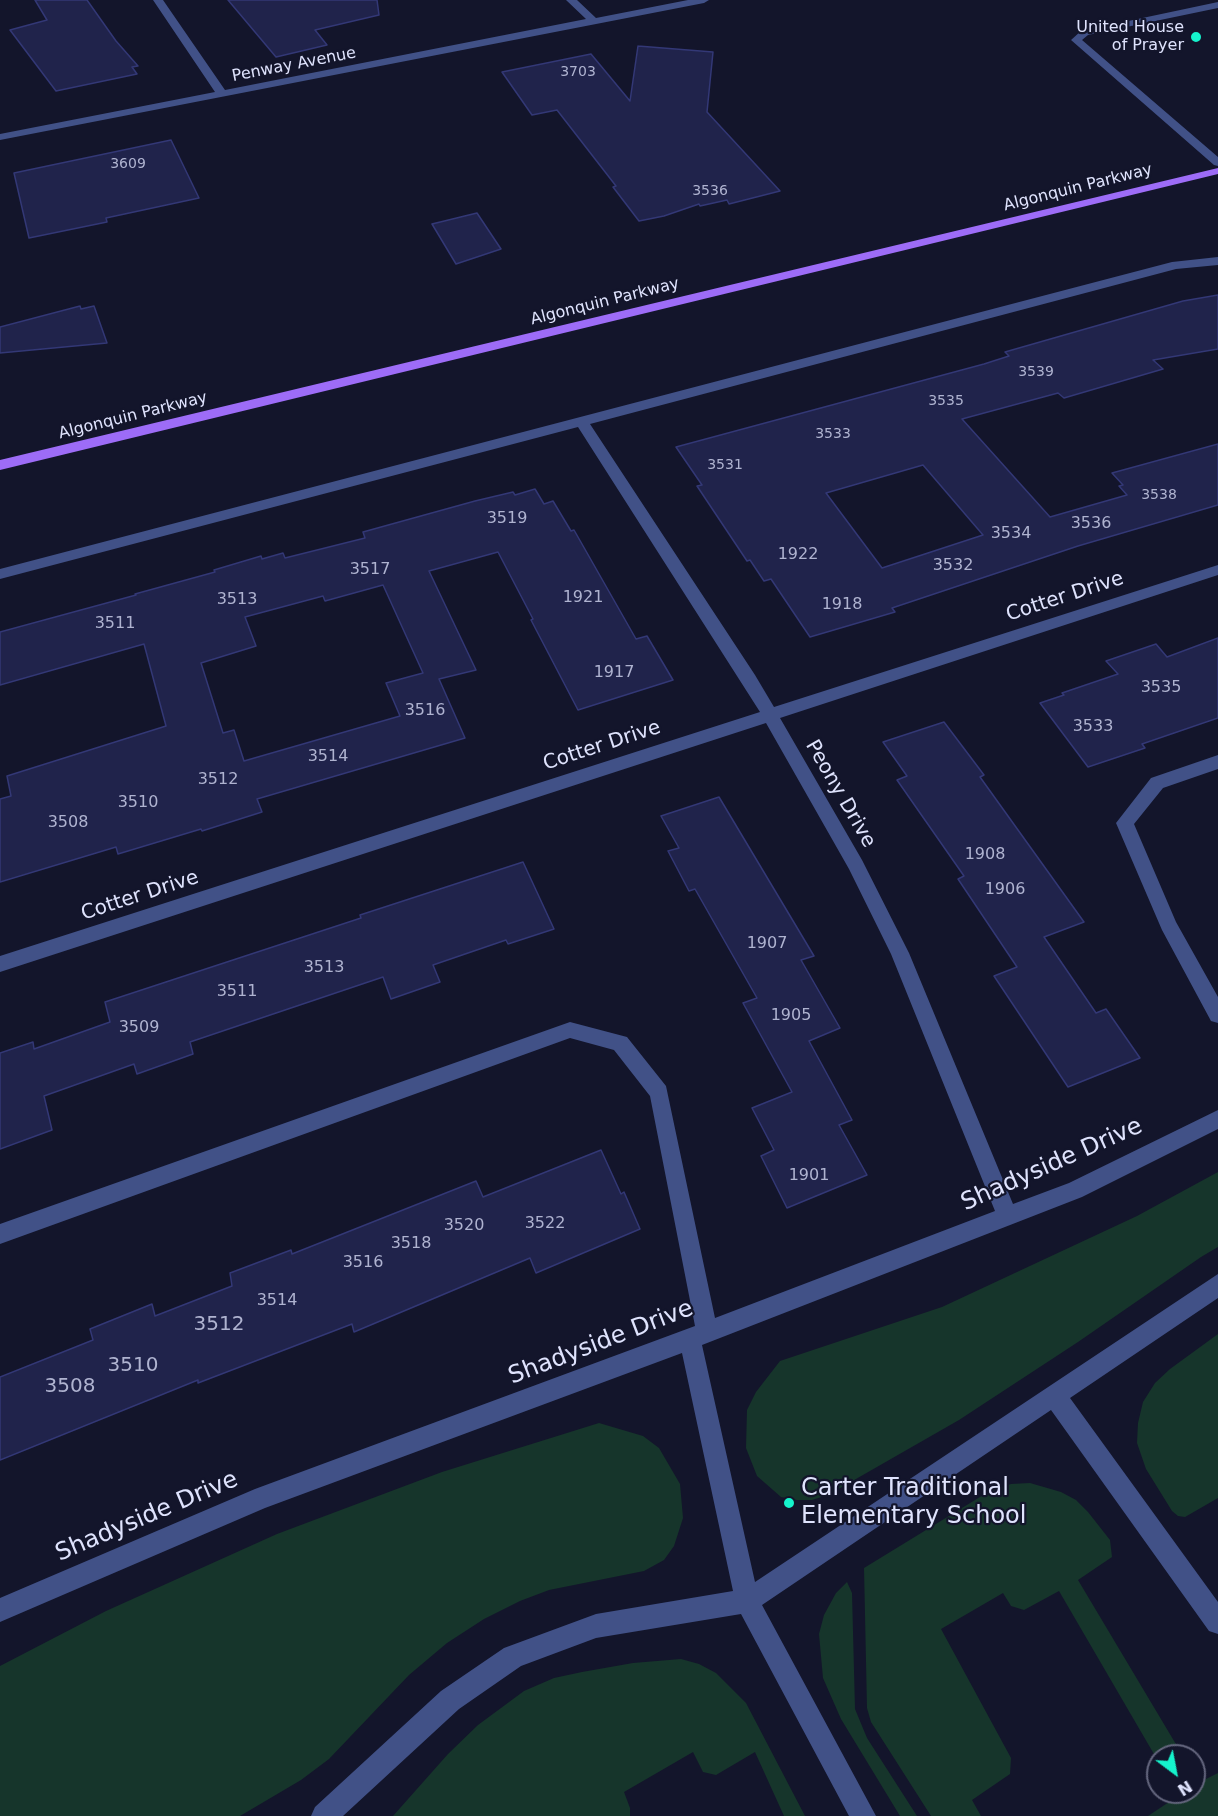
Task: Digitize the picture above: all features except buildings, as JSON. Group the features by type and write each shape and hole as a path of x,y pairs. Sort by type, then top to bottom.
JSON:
{"main road":[{"name":"Algonquin Parkway","path":"0,465 1218,171"}],"street":[{"path":"158,0 222,94"},
{"path":"571,0 594,21"},
{"name":"Penway Avenue","path":"0,137 704,0"},
{"path":"1218,5 1085,33 1076,40 1218,163"},
{"path":"0,574 1176,265 1218,261"},
{"name":"Peony Drive","path":"581,420 749,678 856,865 900,953 1007,1216"},
{"name":"Cotter Drive","path":"0,964 1218,570"},
{"path":"1218,762 1157,783 1125,823 1168,925 1218,1015"},
{"path":"0,1234 570,1030 620,1043 659,1092 698,1336 747,1601 862,1816"},
{"name":"Shadyside Drive","path":"0,1610 263,1497 698,1336 1075,1190 1218,1119"},
{"path":"324,1816 450,1700 513,1657 596,1626 747,1601 1218,1285"},
{"path":"1054,1395 1218,1622"}],"green space":[{"path":"1218,1172 1218,1247 1078,1342 959,1420 828,1495 812,1500 781,1497 757,1476 746,1448 747,1410 756,1392 780,1361 942,1307 1137,1216"},
{"path":"1218,1334 1218,1498 1185,1517 1178,1516 1172,1511 1146,1469 1137,1443 1138,1423 1143,1402 1155,1383 1170,1369"},
{"path":"599,1423 643,1436 659,1448 680,1484 683,1518 674,1546 664,1560 644,1571 549,1590 484,1619 447,1643 409,1675 329,1759 301,1780 240,1816 0,1816 0,1666 106,1611 277,1534 442,1472"},
{"path":"1030,1483 1061,1492 1076,1500 1110,1540 1112,1557 1078,1580 1176,1744 1148,1744 1059,1591 1024,1610 1011,1606 1003,1593 941,1629 1011,1758 1010,1774 972,1800 981,1816 931,1816 871,1722 867,1708 864,1568 993,1489 1011,1484"},
{"path":"847,1582 852,1593 855,1709 867,1738 917,1816 900,1816 841,1719 823,1678 819,1634 824,1615 836,1593"},
{"path":"681,1659 699,1664 716,1673 746,1703 805,1816 784,1816 755,1752 716,1775 703,1772 693,1752 624,1792 630,1808 630,1816 393,1816 448,1754 478,1725 524,1691 554,1678 582,1672 633,1663"},
{"path":"1218,1773 1218,1816 1148,1816 1166,1804 1206,1804 1206,1779"}],"place":[{"name":"United House of Prayer","path":"1196,37"},
{"name":"Carter Traditional Elementary School","path":"789,1503"}]}
